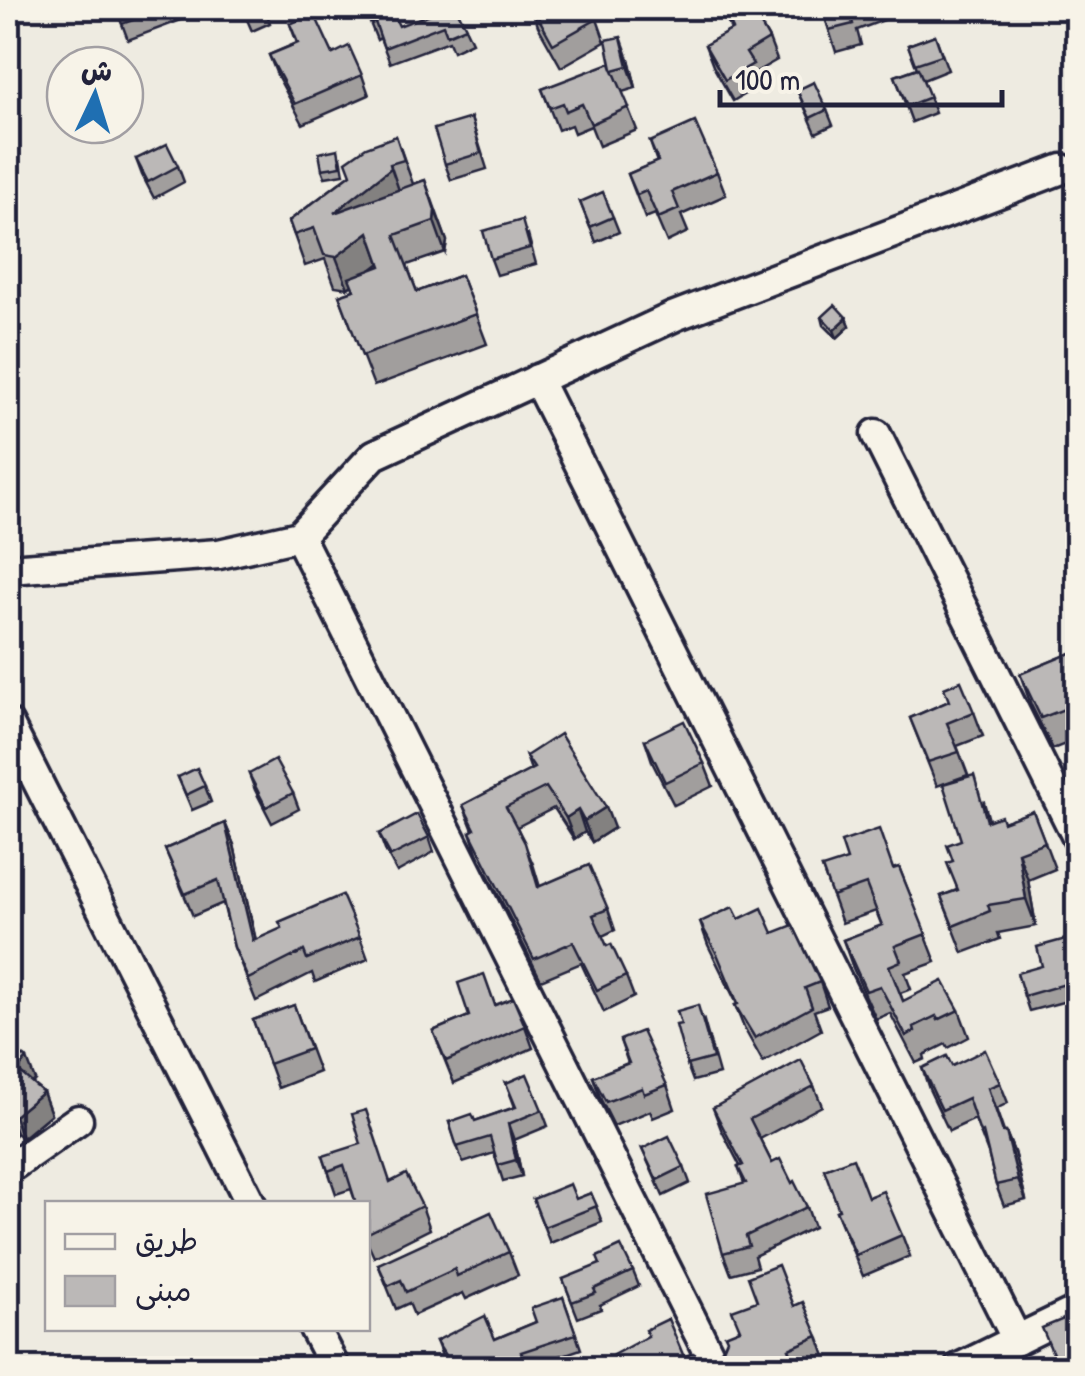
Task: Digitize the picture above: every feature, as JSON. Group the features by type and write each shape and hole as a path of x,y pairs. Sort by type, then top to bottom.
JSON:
{"street":[{"path":"8,569 219,554 299,536 374,455 675,316 1062,170"},
{"path":"537,380 1017,1340"},
{"path":"876,434 1078,839"},
{"path":"299,536 716,1368"},
{"path":"8,723 249,1201"},
{"path":"8,1169 78,1120"},
{"path":"959,1368 1078,1310"},
{"path":"316,1331 335,1368"}],"building":[{"path":"116,8 167,8 122,24"},
{"path":"364,8 390,8 399,26 433,13 431,8 456,8 466,27 447,35 443,25 384,48 375,22 372,24"},
{"path":"533,8 590,8 597,19 553,44"},
{"path":"723,8 751,8 769,39 746,53 753,64 725,80 705,45 733,29"},
{"path":"822,8 849,8 853,24 829,30"},
{"path":"314,13 333,54 349,46 362,75 295,104 269,55 298,43 290,24"},
{"path":"935,35 942,55 915,64 908,45"},
{"path":"621,37 628,66 613,70 629,107 591,124 582,104 566,111 563,103 550,108 542,89 610,63 612,69 606,40"},
{"path":"918,68 930,97 907,106 895,76"},
{"path":"814,82 827,110 810,118 797,90"},
{"path":"471,118 481,153 445,164 434,129"},
{"path":"695,122 717,172 672,192 679,209 658,218 646,191 637,195 628,174 658,161 650,142"},
{"path":"396,136 404,160 390,164 391,168 334,213 425,180 435,210 434,221 395,235 417,292 461,275 476,314 362,356 339,295 354,290 349,278 381,266 369,232 336,257 324,255 314,228 294,235 289,221 351,174 346,161 366,147"},
{"path":"167,144 178,166 148,182 136,159"},
{"path":"338,149 341,166 322,169 319,153"},
{"path":"603,192 613,217 590,227 580,202"},
{"path":"522,220 530,248 491,259 483,231"},
{"path":"835,305 847,318 834,330 822,317"},
{"path":"1078,650 1078,718 1072,706 1041,718 1020,674"},
{"path":"961,681 974,712 947,723 959,752 928,762 910,718 949,701 944,688"},
{"path":"684,721 704,763 665,782 645,740"},
{"path":"560,734 606,807 584,821 578,810 566,818 546,787 506,807 525,843 538,887 589,865 608,909 593,915 626,976 597,990 573,942 534,959 470,832 475,829 463,805 534,768 526,756"},
{"path":"275,760 293,793 266,807 249,774"},
{"path":"197,768 205,786 186,795 178,777"},
{"path":"974,775 987,821 1001,816 1003,822 1033,811 1045,842 1018,852 1026,899 988,905 990,911 953,926 941,896 958,890 947,863 953,861 947,845 961,840 943,784"},
{"path":"417,814 429,837 391,856 379,834"},
{"path":"225,823 253,941 282,928 279,922 342,895 360,937 307,959 304,951 248,979 234,947 218,880 185,894 165,849"},
{"path":"879,829 893,869 899,867 926,934 895,946 901,961 889,966 903,1001 943,981 959,1010 938,1020 936,1016 914,1027 915,1031 906,1036 880,986 866,991 843,940 882,925 866,884 832,896 822,868 847,860 841,842"},
{"path":"733,907 739,919 762,908 773,933 793,925 820,982 805,988 812,1007 755,1038 735,1005 738,1004 718,956 700,922"},
{"path":"1078,928 1078,974 1067,978 1069,983 1024,996 1017,973 1042,966 1037,947 1077,936 1074,929"},
{"path":"484,974 495,1005 513,998 525,1026 446,1061 433,1031 469,1016 458,983"},
{"path":"294,1005 310,1049 269,1064 253,1020"},
{"path":"698,1005 713,1058 687,1065 676,1025 681,1024 677,1011"},
{"path":"642,1031 667,1085 644,1094 642,1088 606,1102 593,1077 629,1063 620,1040"},
{"path":"8,1044 27,1059 17,1070 43,1092 14,1116 8,1112"},
{"path":"985,1050 1000,1083 988,1088 1006,1132 1018,1180 996,1185 983,1132 980,1133 968,1098 942,1110 922,1068 947,1056 952,1066"},
{"path":"801,1060 814,1086 750,1119 772,1163 780,1159 807,1207 746,1236 749,1246 723,1253 706,1194 746,1183 738,1167 743,1165 713,1108"},
{"path":"527,1074 542,1110 508,1124 516,1160 498,1165 490,1137 457,1147 449,1122 472,1114 475,1121 516,1107 506,1083"},
{"path":"366,1110 390,1182 406,1174 422,1206 370,1232 370,1201 354,1201 344,1165 328,1171 323,1156 361,1144 352,1114"},
{"path":"669,1136 684,1167 657,1180 642,1149"},
{"path":"853,1158 868,1197 883,1191 902,1235 856,1255 836,1211 839,1210 824,1169"},
{"path":"570,1184 576,1199 591,1193 597,1206 544,1227 533,1199"},
{"path":"491,1212 509,1252 457,1276 455,1269 406,1292 401,1280 388,1286 378,1264"},
{"path":"621,1246 633,1271 572,1302 563,1279 600,1264 597,1257"},
{"path":"778,1265 794,1306 803,1302 818,1336 789,1349 797,1368 620,1368 613,1355 648,1336 645,1330 668,1319 684,1357 693,1353 705,1360 715,1357 722,1351 725,1335 740,1329 732,1310 757,1301 748,1277"},
{"path":"563,1297 576,1334 521,1352 524,1359 501,1368 453,1368 436,1341 485,1316 495,1339 536,1322 531,1308"},
{"path":"1078,1313 1078,1368 1059,1368 1042,1328"}]}
